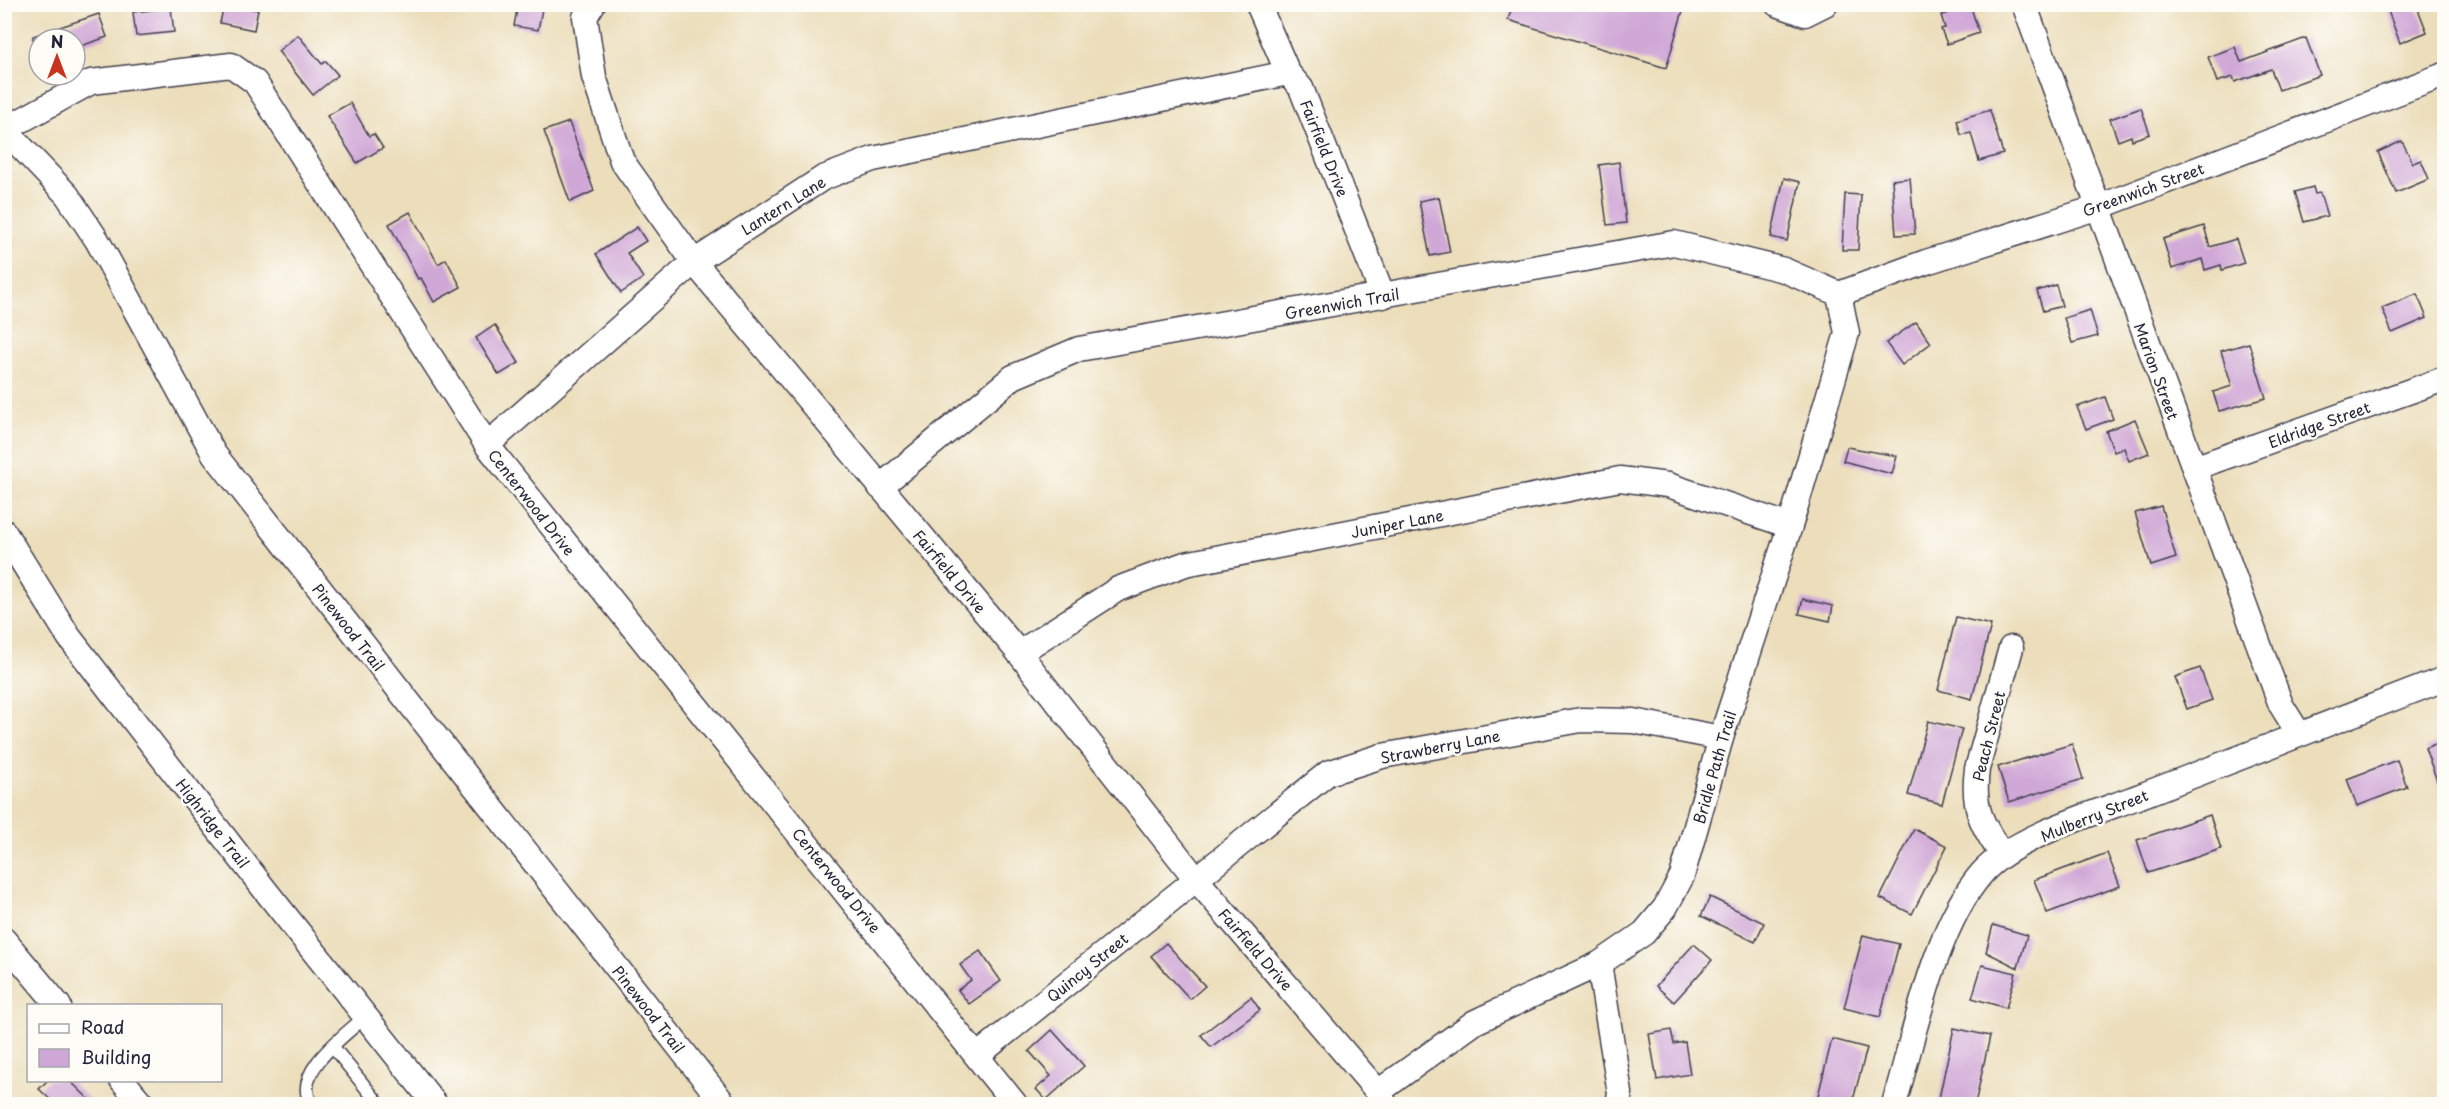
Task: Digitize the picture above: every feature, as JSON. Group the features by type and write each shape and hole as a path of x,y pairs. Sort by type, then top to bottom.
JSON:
{"street":[{"name":"Fairfield Drive","path":"593,4 585,17 594,77 622,161 694,262 1019,653 1196,879 1382,1098"},
{"name":"Fairfield Drive","path":"1258,4 1288,72 1301,88 1383,296"},
{"path":"1777,4 1805,14 1822,5"},
{"name":"Marion Street","path":"2024,4 2096,208 2281,705 2299,734"},
{"name":"Centerwood Drive","path":"5,130 91,82 231,65 255,82 487,445 1015,1104"},
{"name":"Lantern Lane","path":"487,445 694,262 823,178 873,159 1288,72"},
{"name":"Greenwich Street","path":"1839,294 1926,262 2096,208 2445,75"},
{"name":"Pinewood Trail","path":"5,130 67,195 97,240 214,454 724,1104"},
{"name":"Greenwich Trail","path":"880,486 1013,377 1079,349 1674,243 1784,270 1839,294"},
{"name":"Bridle Path Trail","path":"1382,1098 1475,1022 1599,964 1644,933 1665,908 1682,876 1721,738 1790,526 1848,333 1839,294"},
{"name":"Eldridge Street","path":"2194,468 2445,379"},
{"name":"Juniper Lane","path":"1019,653 1118,589 1185,564 1620,479 1668,484 1790,526"},
{"name":"Highridge Trail","path":"4,532 69,637 435,1104"},
{"name":"Peach Street","path":"2002,855 1977,813 1975,784 1977,769 2011,648"},
{"name":"Mulberry Street","path":"1894,1104 1944,937 1966,895 1983,873 2002,855 2066,825 2445,679"},
{"name":"Strawberry Lane","path":"1196,879 1328,773 1382,756 1581,720 1633,721 1721,738"},
{"name":"Quincy Street","path":"978,1055 1196,879"},
{"path":"5,940 58,1004"},
{"path":"1599,964 1620,1093 1618,1104"},
{"path":"124,1082 142,1104"}],"lane":[{"path":"312,1104 307,1098 307,1081 320,1059 365,1017"},
{"path":"333,1047 379,1104"}],"building":[{"path":"224,4 242,4 242,7 258,10 254,30 220,23"},
{"path":"518,4 543,4 538,30 514,26"},
{"path":"1513,4 1685,4 1666,68 1508,20"},
{"path":"1944,4 1970,4 1979,33 1947,44 1941,29 1945,28 1941,15 1947,14"},
{"path":"2404,4 2416,4 2427,32 2400,43 2388,11"},
{"path":"171,8 174,32 136,36 133,12"},
{"path":"99,14 107,37 87,44 87,27 60,27"},
{"path":"298,35 322,64 326,61 338,75 313,95 278,51"},
{"path":"2306,38 2320,75 2279,90 2271,69 2235,82 2233,77 2217,82 2208,57 2235,47 2241,62"},
{"path":"350,103 369,136 374,134 383,148 357,163 327,116"},
{"path":"2141,108 2150,134 2132,140 2131,136 2118,141 2110,119"},
{"path":"1990,110 2003,154 1979,161 1971,133 1961,135 1957,120"},
{"path":"569,122 594,191 570,202 544,131"},
{"path":"2402,141 2413,163 2421,160 2429,179 2396,193 2378,152"},
{"path":"1619,162 1626,223 1607,225 1599,165"},
{"path":"1784,178 1800,182 1787,241 1771,237"},
{"path":"1910,178 1915,234 1896,235 1892,180"},
{"path":"2313,187 2315,194 2320,193 2327,216 2304,222 2295,192"},
{"path":"1845,194 1861,195 1858,250 1842,250"},
{"path":"1439,197 1450,252 1430,256 1419,201"},
{"path":"410,212 438,264 446,259 461,287 434,302 421,278 418,279 389,224"},
{"path":"2204,226 2210,247 2236,239 2244,263 2222,270 2221,265 2205,270 2202,259 2172,269 2163,239"},
{"path":"637,227 646,241 627,253 643,278 621,293 596,254"},
{"path":"2056,285 2062,306 2043,311 2037,291"},
{"path":"2417,294 2427,318 2392,333 2382,308"},
{"path":"2090,310 2098,336 2072,343 2064,318"},
{"path":"1916,322 1931,343 1902,365 1886,343"},
{"path":"495,325 519,363 499,375 476,338"},
{"path":"2249,343 2266,398 2219,411 2213,392 2232,386 2221,351"},
{"path":"2105,397 2113,419 2086,429 2077,407"},
{"path":"2135,419 2149,453 2129,461 2124,448 2114,452 2106,431"},
{"path":"1847,447 1897,456 1892,474 1843,461"},
{"path":"2161,506 2176,558 2151,566 2135,513"},
{"path":"1803,599 1833,606 1830,621 1799,614"},
{"path":"1956,617 1991,625 1972,699 1938,690"},
{"path":"2200,668 2212,700 2187,709 2175,677"},
{"path":"1928,721 1962,729 1942,804 1908,795"},
{"path":"2445,740 2445,796 2443,797 2425,748"},
{"path":"2072,744 2083,779 2009,802 1998,767"},
{"path":"2397,760 2407,787 2357,806 2347,779"},
{"path":"2210,815 2221,849 2148,873 2137,840"},
{"path":"1914,829 1947,846 1912,914 1880,898"},
{"path":"2107,853 2120,886 2047,913 2034,880"},
{"path":"1710,897 1764,923 1755,942 1701,916"},
{"path":"1993,925 2027,935 2018,968 1986,952"},
{"path":"1863,935 1899,944 1880,1017 1844,1008"},
{"path":"1166,943 1205,986 1190,999 1151,956"},
{"path":"1694,944 1712,960 1674,1002 1656,986"},
{"path":"980,951 1001,981 969,1004 958,990 971,980 960,965"},
{"path":"1982,965 2016,973 2006,1008 1972,998"},
{"path":"1251,997 1260,1010 1211,1047 1201,1035"},
{"path":"1954,1028 1990,1036 1975,1104 1938,1103"},
{"path":"1052,1030 1084,1066 1046,1100 1036,1089 1051,1076 1029,1051"},
{"path":"1671,1030 1674,1044 1685,1042 1690,1074 1657,1080 1649,1034"},
{"path":"1832,1039 1867,1048 1852,1104 1816,1104"},
{"path":"46,1082 71,1082 94,1104 55,1104 39,1089"}]}
